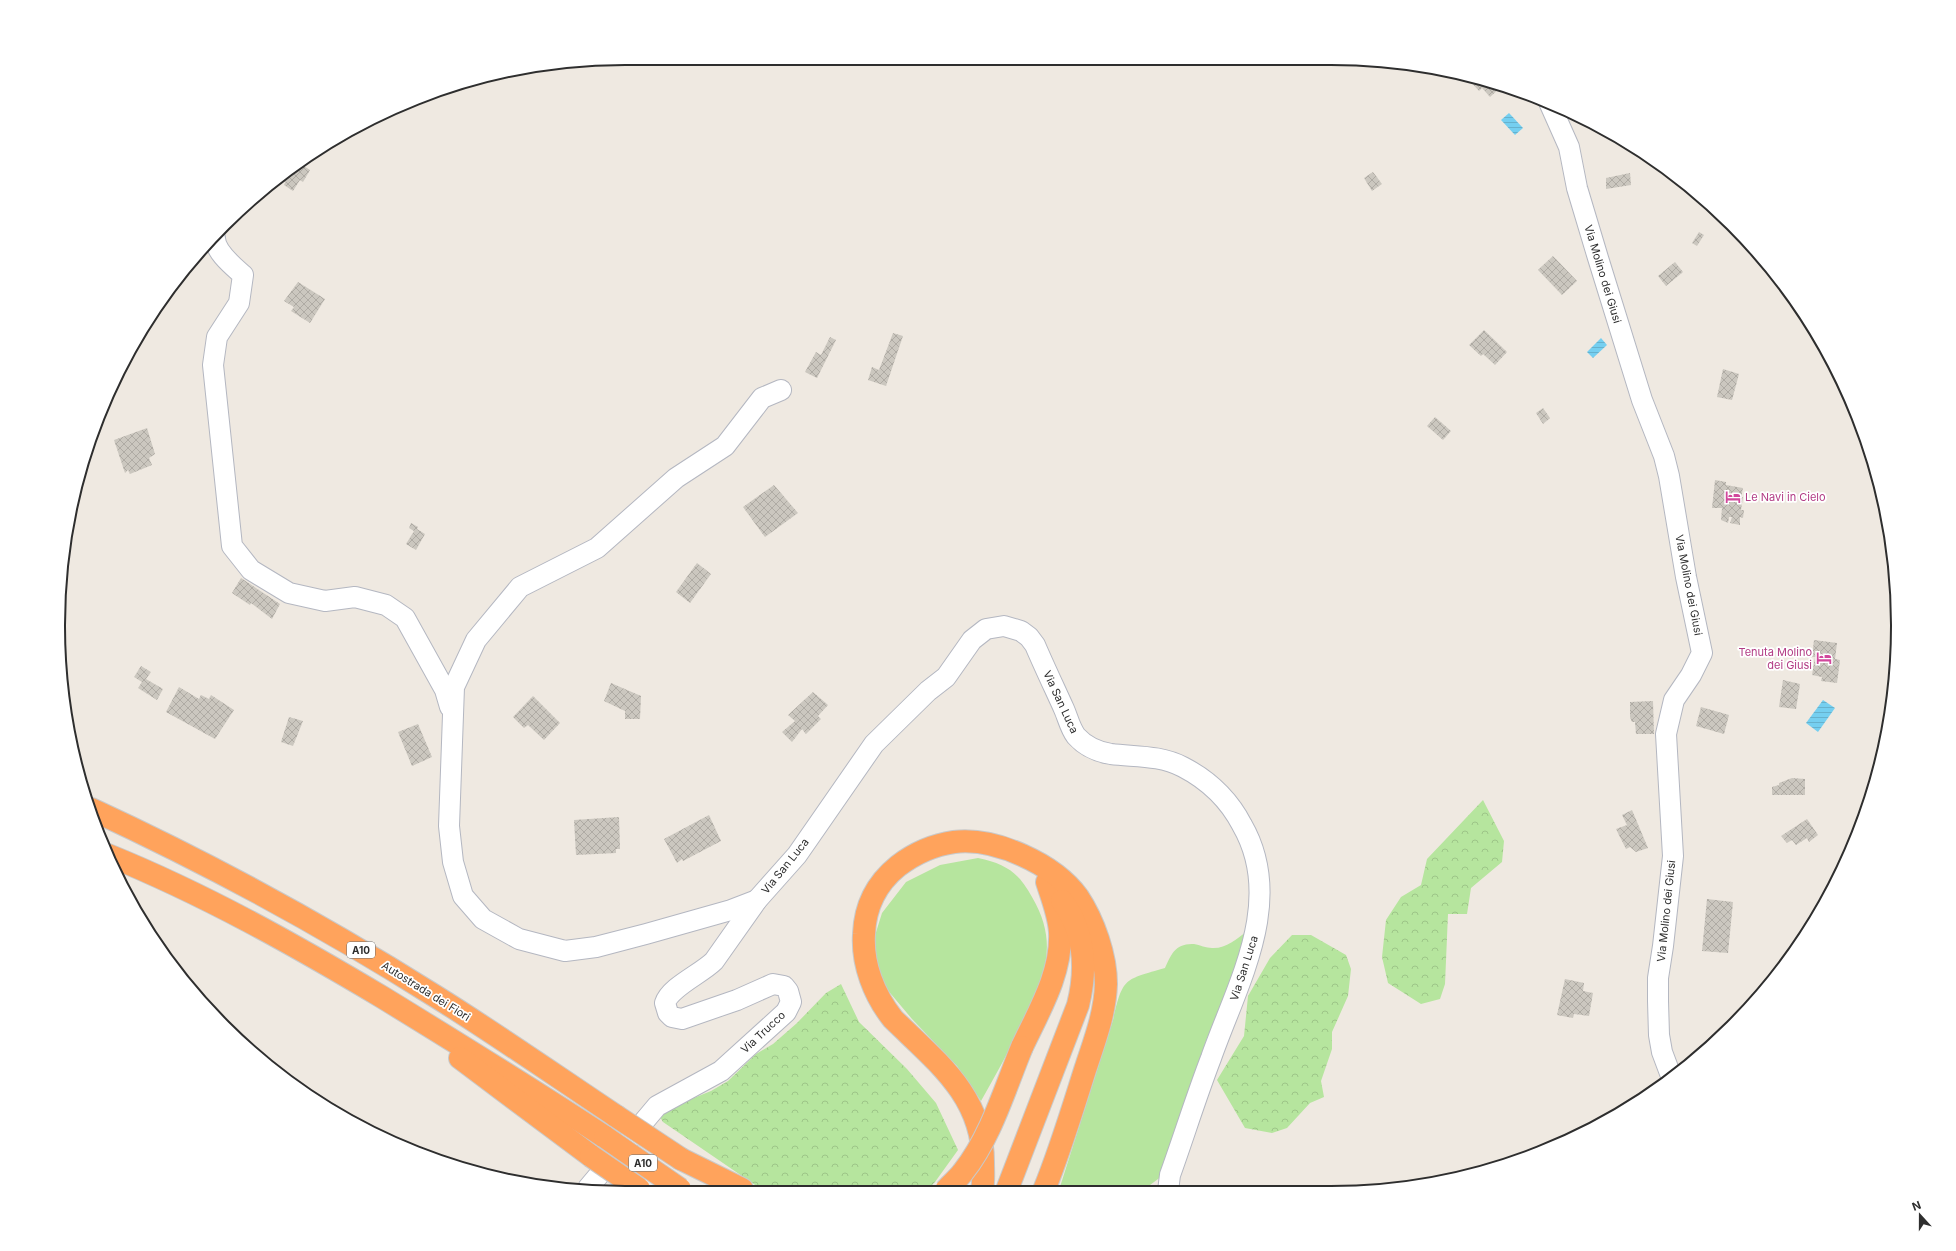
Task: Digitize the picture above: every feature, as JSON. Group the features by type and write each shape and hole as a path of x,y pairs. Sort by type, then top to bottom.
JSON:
{"highway":[{"name":"Autostrada dei Fiori","path":"97,812 222,872 362,951 436,996 681,1158 720,1186"},
{"path":"982,1186 983,1155 980,1130 974,1113 955,1080 893,1019 884,1008 870,978 865,960 863,943 864,924 868,908 884,879 909,858 923,850 956,842 975,842 1007,850 1026,857 1051,871 1078,897 1095,932 1106,982 1102,1018 1060,1149 1046,1186"},
{"path":"1009,1186 1078,1005 1084,968 1079,935 1071,914 1026,857"},
{"name":"A10","path":"117,859 209,900 263,928 418,1019 606,1137 676,1186"},
{"path":"950,1186 963,1172 989,1128 1022,1047 1053,978 1058,961 1060,931 1047,882"},
{"path":"418,1019 475,1071 635,1186"},
{"path":"681,1158 736,1186"}],"street":[{"name":"Via Molino dei Giusi","path":"1554,112 1569,147 1577,188 1642,400 1664,456 1669,476 1686,577 1702,653 1674,700 1666,734 1673,856 1664,946 1658,978 1658,994 1659,1035 1662,1052 1669,1072"},
{"path":"215,244 229,262 243,275 239,303 217,337 213,365 232,546 251,570 289,592 325,601 354,597 386,605 405,618 428,655 445,690 453,721"},
{"path":"757,900 731,910 646,934 596,946 565,951 519,939 483,919 463,896 453,862 449,826 454,687 476,640 520,587 597,548 676,478 725,446 762,398 781,390"},
{"name":"Via San Luca","path":"757,900 797,855 874,744 928,691 946,677 972,640 986,629 995,626 1012,627 1029,636 1072,730 1083,742 1100,752 1110,754 1158,757 1182,766 1198,776 1212,787 1237,815 1253,848 1258,865 1261,899 1256,932 1236,994 1211,1057 1170,1175 1169,1186"},
{"name":"Via Trucco","path":"590,1185 657,1106 721,1070 789,1007 791,1002 788,991 784,986 773,984 737,1000 682,1019 672,1016 666,1008 667,998 670,993 706,969 714,961 757,900"}],"green space":[{"path":"1483,800 1504,841 1502,862 1471,888 1467,914 1448,914 1445,984 1440,999 1421,1004 1388,983 1382,957 1386,920 1401,897 1421,885 1427,859"},
{"path":"978,858 1004,866 1022,881 1040,914 1045,929 1047,945 1043,974 1038,989 1009,1051 981,1101 957,1066 912,1019 880,981 873,942 882,913 906,882 940,865"},
{"path":"1246,932 1226,1000 1207,1038 1162,1176 1149,1186 1060,1186 1113,1020 1116,1006 1127,982 1141,975 1165,968 1172,954 1182,946 1194,944 1217,948 1239,938"},
{"path":"1292,935 1311,935 1346,955 1351,969 1348,996 1332,1032 1332,1049 1321,1081 1324,1097 1310,1103 1287,1128 1272,1133 1245,1128 1217,1080 1244,1036 1248,996 1270,958"},
{"path":"841,984 859,1022 907,1069 936,1103 958,1150 931,1186 757,1186 663,1122 660,1117 674,1106 711,1091 728,1081 756,1054 773,1044 797,1023 826,993"}],"water":[{"path":"1509,113 1523,128 1515,135 1501,120"},
{"path":"1601,338 1607,345 1593,358 1587,352"},
{"path":"1823,700 1835,708 1818,732 1806,723"}],"building":[{"path":"1472,83 1497,91 1490,97 1482,88 1479,91"},
{"path":"304,166 310,170 303,182 300,180 293,191 284,185 286,180"},
{"path":"1373,172 1382,184 1372,191 1364,178"},
{"path":"1630,173 1631,185 1606,189 1606,178"},
{"path":"1699,232 1704,235 1697,246 1692,243"},
{"path":"1553,256 1577,281 1562,295 1538,270"},
{"path":"1675,262 1683,272 1666,286 1658,276"},
{"path":"298,282 325,299 310,323 291,311 294,307 284,301"},
{"path":"1484,330 1507,352 1495,365 1483,354 1481,356 1469,345"},
{"path":"893,333 903,336 886,386 868,380 872,367 879,370"},
{"path":"830,337 836,340 817,378 805,372 816,352 821,355"},
{"path":"1723,369 1739,374 1732,400 1717,397"},
{"path":"1543,408 1550,418 1543,424 1536,413"},
{"path":"1435,417 1451,431 1443,440 1427,426"},
{"path":"147,428 155,454 149,458 152,465 130,474 128,470 125,473 114,440"},
{"path":"1715,480 1726,482 1726,485 1743,488 1741,510 1744,510 1743,518 1740,517 1740,525 1730,523 1732,517 1729,517 1728,523 1721,520 1722,508 1712,508"},
{"path":"774,485 798,513 765,537 743,507"},
{"path":"411,523 425,534 416,550 406,544 414,531 409,528"},
{"path":"697,563 711,574 690,603 676,592"},
{"path":"241,578 280,604 272,619 251,603 250,605 232,593"},
{"path":"1814,640 1837,643 1835,659 1840,660 1837,683 1821,681 1822,677 1812,675 1815,657 1812,657"},
{"path":"141,666 151,672 146,679 163,689 157,700 138,688 142,682 134,677"},
{"path":"1783,680 1800,684 1796,709 1779,707"},
{"path":"611,683 641,696 640,719 625,719 625,711 604,701"},
{"path":"179,687 199,699 201,695 209,699 211,695 234,710 215,739 166,712"},
{"path":"813,692 828,705 818,716 821,719 806,734 802,729 792,742 782,732 795,721 788,715"},
{"path":"533,696 560,723 544,740 528,725 524,728 513,717"},
{"path":"1653,701 1654,734 1636,734 1635,722 1632,722 1630,717 1630,702"},
{"path":"1701,707 1729,715 1724,734 1696,726"},
{"path":"289,717 303,721 293,746 281,742"},
{"path":"418,724 432,757 412,766 398,732"},
{"path":"1792,778 1805,779 1805,795 1772,795 1772,787"},
{"path":"1632,810 1648,848 1636,852 1630,847 1626,849 1616,829 1627,825 1622,815"},
{"path":"709,815 721,841 683,861 682,859 677,863 664,839"},
{"path":"619,817 620,849 616,849 616,853 576,855 574,820"},
{"path":"1807,819 1818,835 1809,842 1807,838 1796,845 1792,840 1787,843 1781,836"},
{"path":"1707,899 1733,902 1728,953 1702,951"},
{"path":"1565,979 1584,983 1583,991 1593,993 1589,1016 1574,1014 1573,1018 1557,1015"}],"place":[{"name":"Le Navi in Cielo","path":"1733,497"},
{"name":"Tenuta Molino dei Giusi","path":"1824,658"}]}
